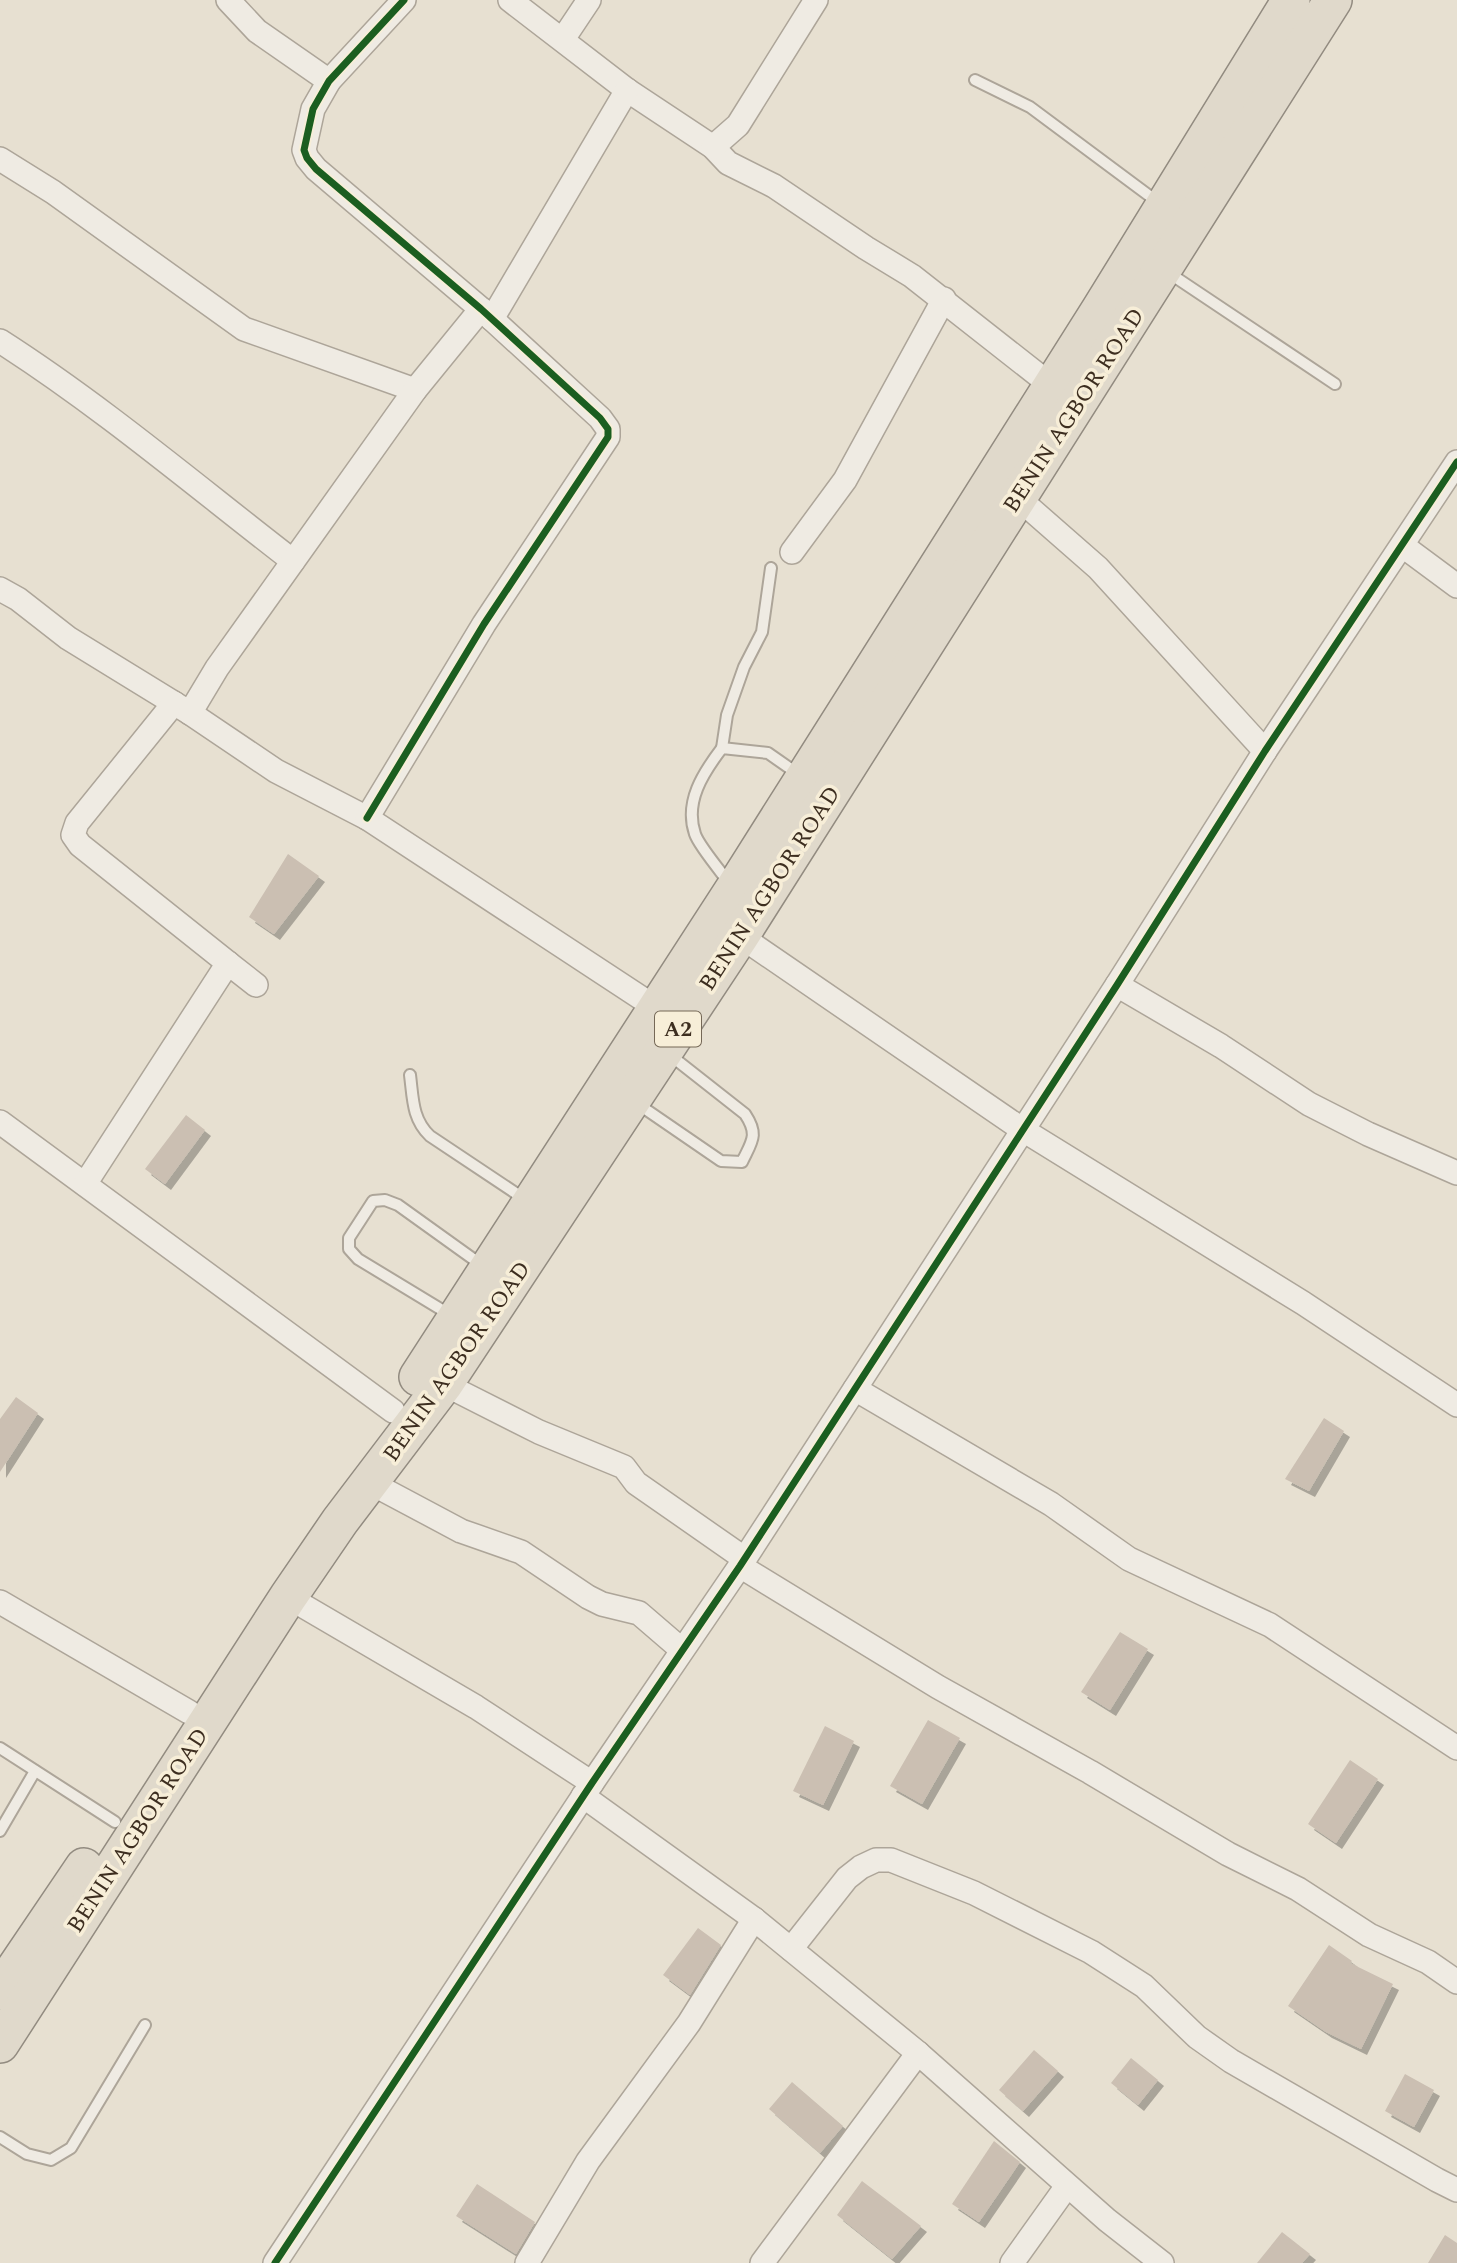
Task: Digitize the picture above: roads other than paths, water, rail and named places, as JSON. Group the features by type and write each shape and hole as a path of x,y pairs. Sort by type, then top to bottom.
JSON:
{"highway":[{"name":"BENIN AGBOR ROAD","path":"0,2044 288,1597 369,1482 444,1384 740,936 1017,497 1066,393 1164,207 1291,0"},
{"name":"BENIN AGBOR ROAD","path":"0,1991 189,1712 323,1505 393,1411 456,1319 658,1009 804,778 1066,393 1163,269 1334,0"}],"street":[{"path":"228,0 257,31 329,81"},
{"path":"367,818 484,624 608,437 608,429 600,418 487,314 316,169 307,158 304,150 313,109 329,81 404,0"},
{"path":"510,0 627,90 713,147 728,163 774,186 866,248 912,275 1066,393"},
{"path":"563,39 589,0"},
{"path":"713,147 738,125 816,0"},
{"path":"256,985 80,845 73,835 78,823 218,668 415,390 487,314 627,90"},
{"path":"0,159 53,192 244,329 415,390"},
{"path":"792,552 845,480 944,299"},
{"path":"0,341 108,417 293,561"},
{"path":"275,2263 587,1790 742,1562 1117,985 1265,751 1457,462"},
{"path":"1017,497 1098,568 1265,751"},
{"path":"1403,546 1457,586"},
{"path":"0,589 18,599 68,638 182,708 284,776 367,818 658,1009"},
{"path":"740,936 1023,1130 1303,1303 1457,1405"},
{"path":"85,1184 228,963"},
{"path":"1117,985 1221,1046 1309,1104 1368,1134 1457,1173"},
{"path":"0,1122 393,1411"},
{"path":"444,1384 539,1432 624,1467 636,1483 742,1562 938,1687 1090,1772 1228,1854 1298,1889 1369,1935 1428,1962 1457,1982"},
{"path":"855,1389 1051,1504 1129,1559 1270,1625 1457,1748"},
{"path":"369,1482 461,1531 521,1552 602,1604 639,1613 682,1650"},
{"path":"288,1597 476,1707 587,1790 754,1919 918,2053 1067,2186 1162,2263"},
{"path":"0,1602 189,1712"},
{"path":"791,1949 847,1878 876,1860 891,1860 974,1893 1091,1952 1144,1986 1196,2037 1231,2061 1457,2190"},
{"path":"527,2263 589,2161 689,2023 754,1919"},
{"path":"762,2263 918,2053"},
{"path":"1012,2263 1067,2186"}],"lane":[{"path":"975,80 1030,107 1164,207"},
{"path":"1163,269 1335,384"},
{"path":"734,889 695,835 692,803 703,773 722,748 727,715 744,667 762,632 771,568"},
{"path":"722,748 768,753 804,778"},
{"path":"633,1101 721,1161 742,1162 755,1136 745,1114 664,1050"},
{"path":"410,1075 419,1126 531,1204"},
{"path":"456,1319 358,1259 349,1249 349,1238 373,1200 385,1200 398,1205 488,1270"},
{"path":"0,1748 115,1822"},
{"path":"0,1831 35,1771"},
{"path":"0,2137 27,2154 51,2160 71,2148 145,2025"}]}
